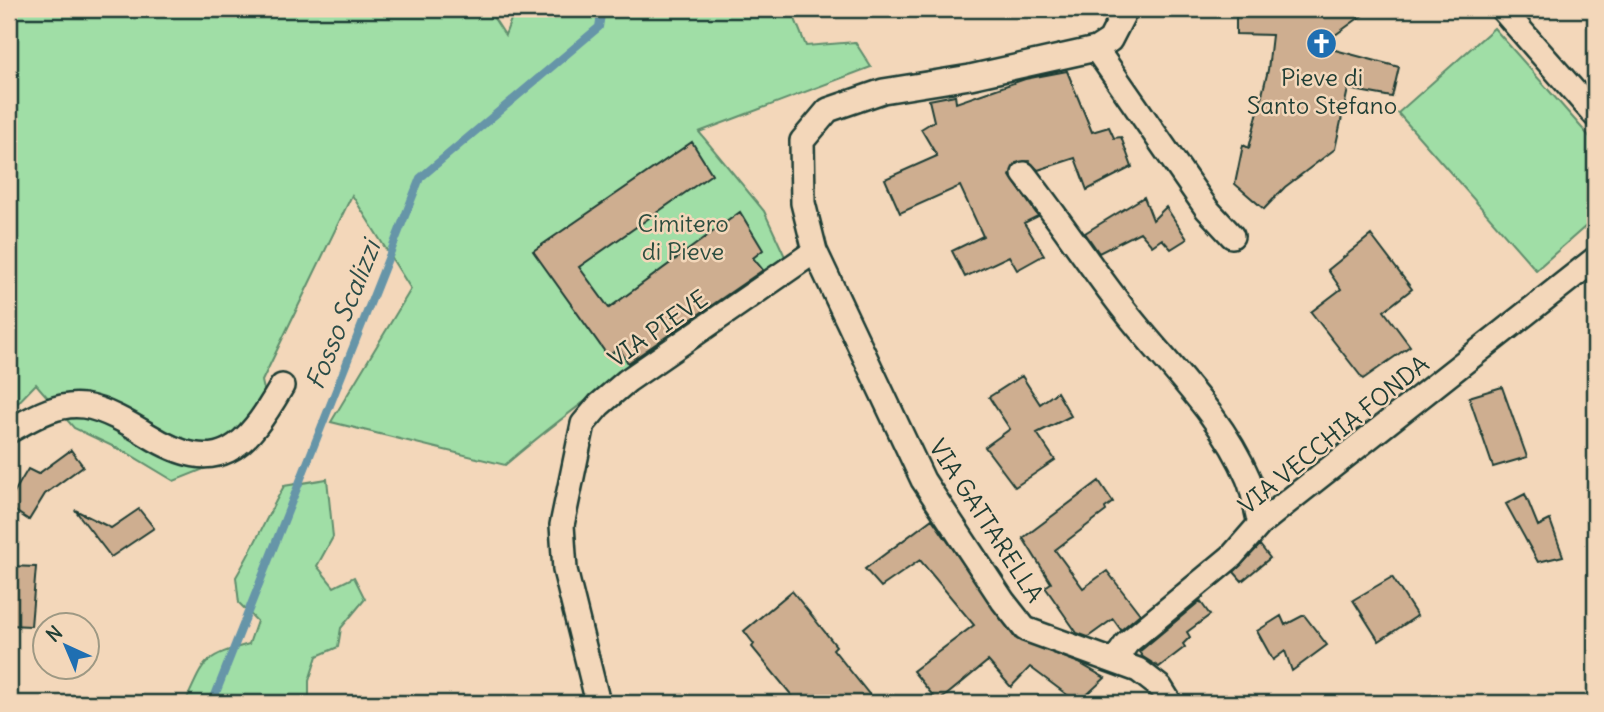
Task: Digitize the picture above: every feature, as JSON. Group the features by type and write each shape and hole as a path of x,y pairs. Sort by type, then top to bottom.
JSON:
{"street":[{"path":"816,251 803,203 802,141 828,110 883,91 970,77 1096,49 1110,40 1126,9"},
{"path":"1503,9 1595,115"},
{"path":"1096,49 1207,209 1232,236"},
{"path":"1024,174 1094,271 1152,345 1185,381 1223,435 1248,478 1260,524"},
{"name":"VIA GATTARELLA","path":"816,251 923,480 1003,601 1026,629 1138,670 1160,687 1170,703"},
{"name":"VIA PIEVE","path":"598,703 564,559 562,525 583,425 599,405 627,381 816,251"},
{"name":"VIA VECCHIA FONDA","path":"1115,660 1127,643 1232,555 1260,524 1595,259"},
{"path":"9,431 42,412 84,406 128,423 163,445 204,458 234,450 264,418 282,386"}],"green space":[{"name":"Cimitero di Pieve","path":"9,9 488,9 505,35 515,9 791,9 806,46 855,42 871,67 699,132 764,211 787,261 608,384 505,465 331,422 411,289 352,195 262,381 270,418 229,459 174,481 129,454 74,428 36,384 9,412"},
{"path":"1494,28 1595,143 1595,218 1536,270 1398,113"},
{"path":"327,479 333,537 317,566 334,587 354,577 365,599 341,628 338,647 317,656 309,681 309,703 185,703 207,662 222,653 249,644 257,621 239,603 236,577 284,486"}],"building":[{"path":"1236,9 1371,9 1320,46 1399,67 1392,97 1348,89 1335,149 1285,187 1264,209 1235,184 1243,145 1249,148 1268,70 1272,35 1236,34"},
{"path":"1067,71 1092,132 1109,127 1114,138 1121,137 1132,167 1087,190 1075,158 1038,170 1029,161 1016,163 1010,176 1038,216 1024,223 1044,255 1017,270 1009,256 965,277 952,251 983,236 960,186 900,213 885,179 937,156 921,129 934,121 929,100 955,95 956,103 1025,79"},
{"path":"692,142 712,174 579,267 609,308 740,212 763,250 753,258 763,270 628,363 619,348 608,356 533,251"},
{"path":"1144,197 1153,220 1166,207 1187,239 1171,249 1162,239 1152,246 1140,232 1099,253 1085,233"},
{"path":"1371,235 1412,289 1384,311 1410,346 1363,379 1311,312 1341,289 1328,270"},
{"path":"1022,376 1040,404 1057,392 1071,416 1037,433 1055,460 1015,487 985,447 1010,429 989,397"},
{"path":"1502,387 1527,457 1493,467 1469,397"},
{"path":"71,450 83,466 45,494 29,520 9,507 9,501 28,469 38,474"},
{"path":"1099,481 1113,502 1105,508 1106,511 1055,550 1083,588 1107,571 1140,614 1121,630 1113,619 1088,637 1077,633 1045,587 1051,583 1023,538"},
{"path":"1525,494 1538,526 1550,520 1563,556 1538,562 1506,504"},
{"path":"139,509 154,528 111,557 75,510 111,528"},
{"path":"932,519 1015,638 1079,663 1105,678 1078,703 1030,667 1011,687 988,661 938,702 913,671 974,625 920,560 881,587 865,569"},
{"path":"1260,545 1270,558 1242,581 1234,572"},
{"path":"9,566 36,567 31,626 9,625"},
{"path":"1392,577 1417,616 1379,641 1353,600"},
{"path":"792,591 836,646 833,649 876,703 798,703 752,647 754,644 744,631"},
{"path":"1200,601 1210,615 1187,632 1190,637 1183,644 1185,647 1159,667 1143,657 1139,652"},
{"path":"1304,615 1327,645 1292,671 1285,651 1273,660 1257,631 1281,616 1285,625"}],"waterway":[{"name":"Fosso Scalizzi","path":"212,703 420,178 599,27 602,9"}],"place":[{"name":"Pieve di Santo Stefano","path":"1322,44"}]}
